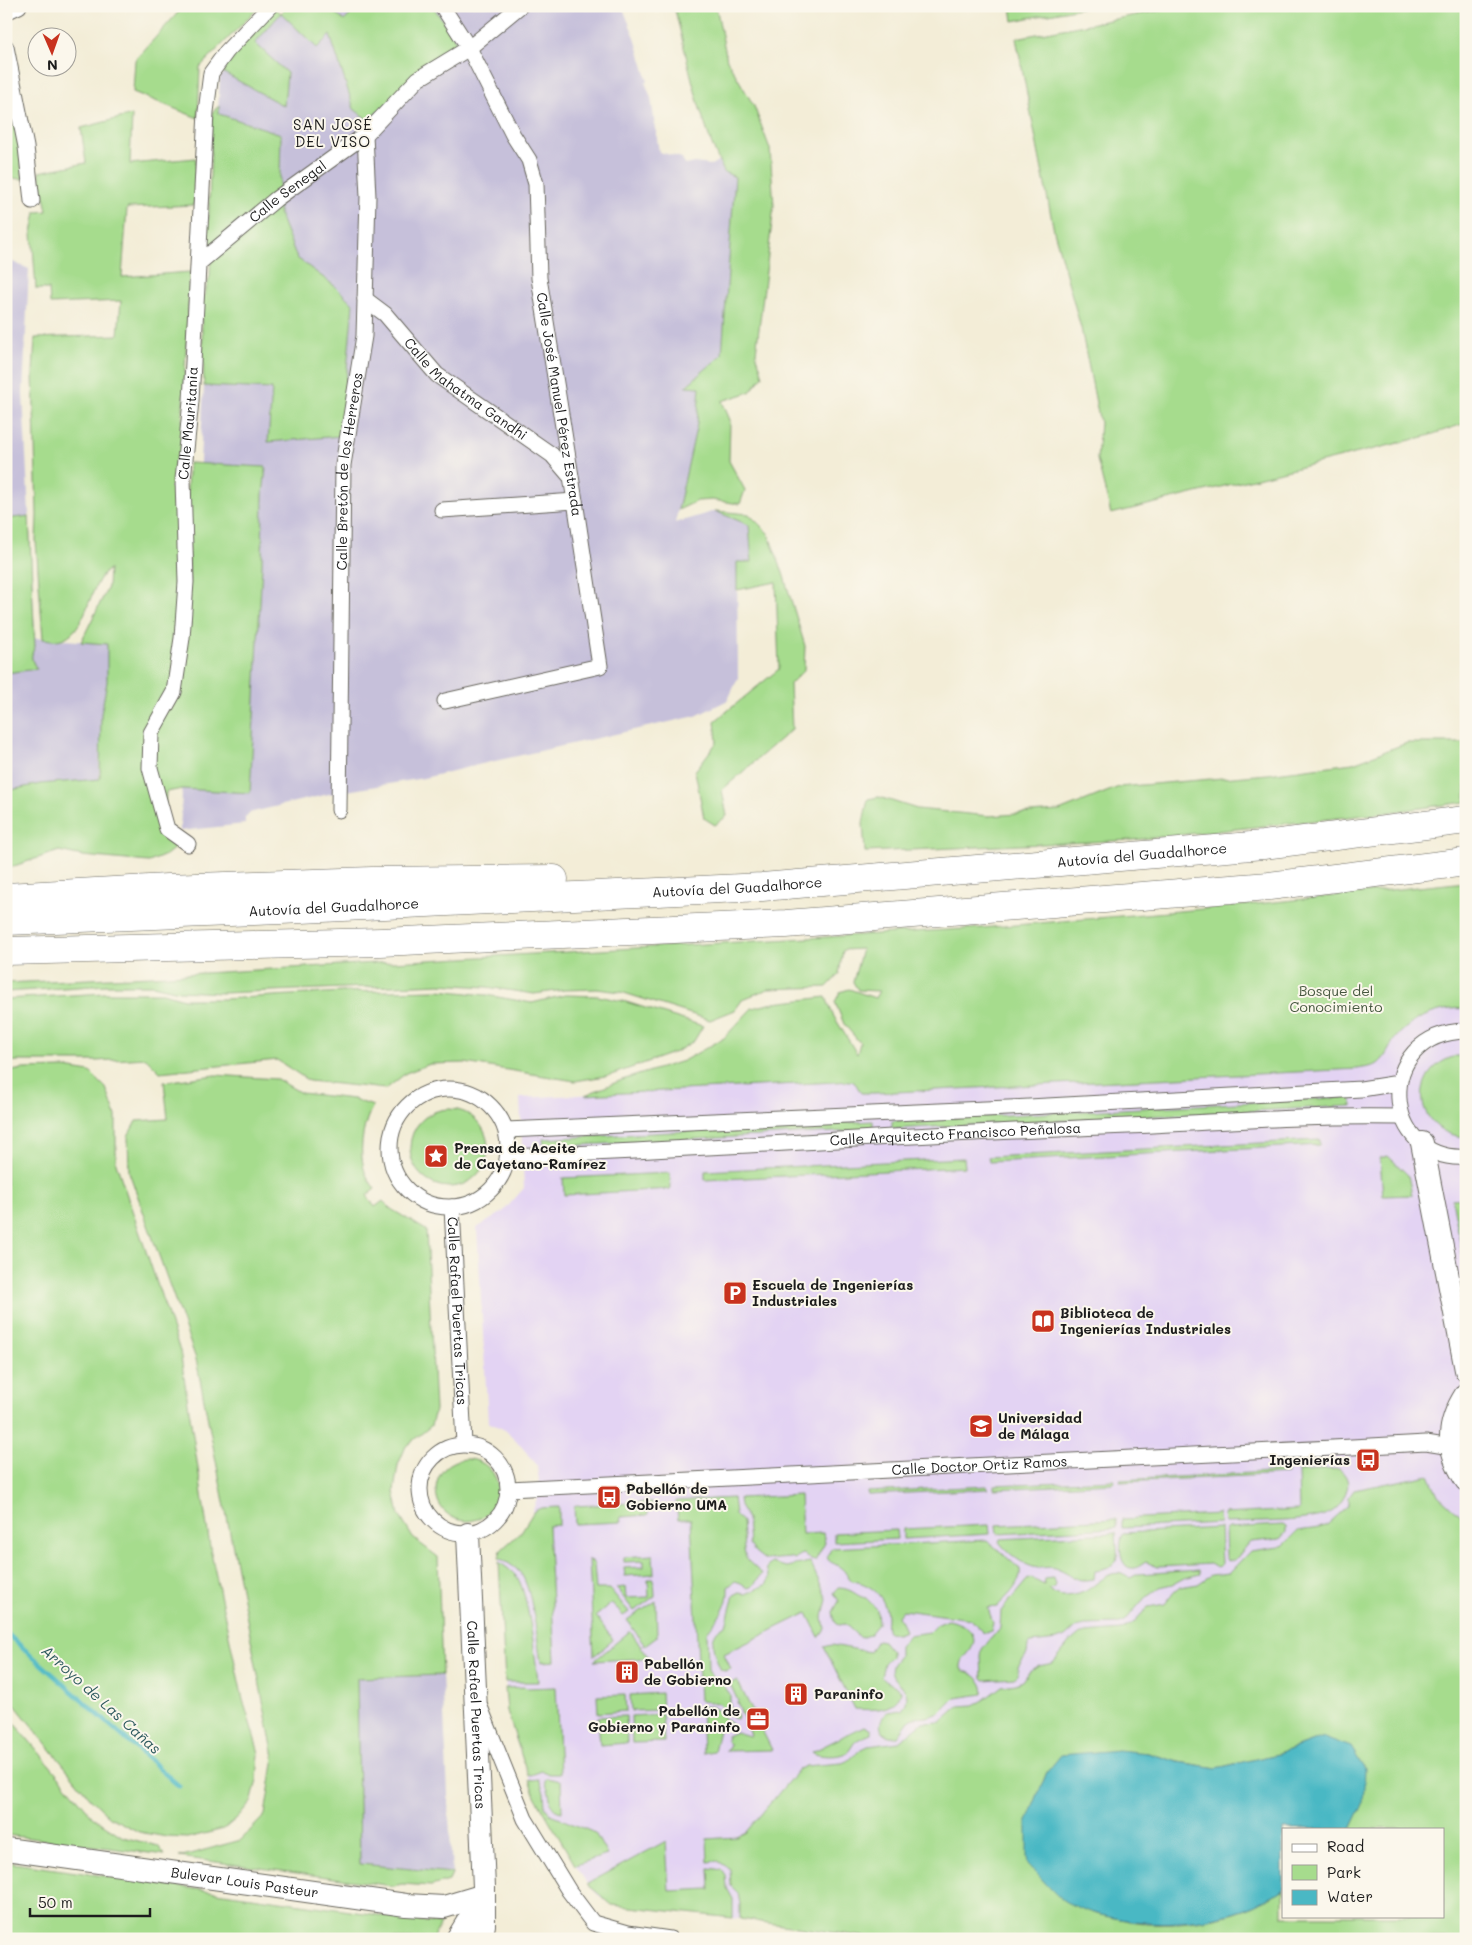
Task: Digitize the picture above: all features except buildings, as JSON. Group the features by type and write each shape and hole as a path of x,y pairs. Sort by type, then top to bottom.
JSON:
{"highway":[{"name":"Autovía del Guadalhorce","path":"6,921 762,887 1263,845 1466,820"},
{"path":"6,951 349,943 786,924 1269,886 1466,862"},
{"path":"6,897 167,888 353,882 941,872"},
{"path":"6,963 349,943"}],"street":[{"path":"6,12 19,6"},
{"name":"Calle Mauritania","path":"188,844 168,829 150,768 151,733 174,692 182,638 186,582 183,479 191,401 206,112 211,73 227,52 270,6"},
{"name":"Calle José Manuel Pérez Estrada","path":"442,6 469,48 513,135 528,160 536,184 539,278 600,666 445,701"},
{"name":"Calle Senegal","path":"199,263 276,199 365,135 418,79 469,48 520,6"},
{"path":"6,47 26,146 32,201"},
{"name":"Calle Bretón de los Herreros","path":"339,810 343,466 364,336 368,198 365,135"},
{"name":"Calle Mahatma Gandhi","path":"365,298 385,314 437,376 552,455 570,476"},
{"path":"442,510 575,501"},
{"path":"1466,1031 1451,1031 1432,1038 1417,1049 1405,1065 1399,1083 1398,1100 1402,1117 1410,1131 1422,1143 1438,1153 1466,1157"},
{"name":"Calle Arquitecto Francisco Peñalosa","path":"506,1130 1008,1108 1361,1089 1399,1083"},
{"path":"444,1089 464,1090 482,1099 497,1112 506,1130 508,1158 503,1174 493,1187 480,1198 465,1205 452,1207 428,1203 411,1193 398,1178 391,1159 390,1140 396,1120 408,1105 425,1094 444,1089"},
{"name":"Calle Arquitecto Francisco Peñalosa","path":"508,1158 684,1150 1007,1131 1331,1117 1402,1117"},
{"path":"1422,1143 1466,1370"},
{"name":"Calle Rafael Puertas Tricas","path":"452,1207 464,1444"},
{"path":"1466,1394 1456,1409 1451,1427 1451,1447 1456,1465 1466,1480"},
{"name":"Calle Doctor Ortiz Ramos","path":"509,1489 1352,1446 1426,1443 1451,1447"},
{"path":"464,1444 477,1446 500,1462 507,1475 509,1489 506,1505 497,1519 484,1529 468,1534 453,1532 440,1527 430,1518 422,1506 419,1492 421,1477 426,1465 436,1454 448,1447 464,1444"},
{"name":"Calle Rafael Puertas Tricas","path":"468,1534 484,1904 482,1939"},
{"path":"475,1695 526,1819 562,1880 593,1923 628,1933 670,1939"},
{"name":"Bulevar Louis Pasteur","path":"6,1849 406,1905 444,1907 484,1904"},
{"path":"458,1939 484,1904"}],"shaded area":[{"path":"288,6 622,6 635,38 648,81 645,82 651,98 659,152 682,158 685,165 694,163 711,165 718,161 724,172 735,176 722,355 687,385 700,387 697,424 675,523 715,511 749,525 752,562 737,562 738,678 728,700 696,716 424,778 329,794 286,804 249,813 245,818 245,824 180,831 204,386 272,389 281,134 218,114 220,78 225,70"},
{"path":"6,259 29,269 23,393 35,638 107,643 107,682 101,714 97,839 8,868 8,872 6,872"},
{"name":"Universidad de Málaga","path":"1466,910 1466,1939 881,1939 740,1919 612,1905 587,1884 535,1796 507,1711 499,1558 501,1550 521,1532 530,1518 540,1490 537,1465 505,1430 488,1422 477,1228 503,1212 524,1188 520,1098 854,1081 857,1055 867,1016"},
{"path":"442,1675 452,1873 360,1864 357,1678"}],"green space":[{"path":"184,6 260,6 200,67 198,118 133,92 135,60"},
{"path":"288,6 328,6 344,21 359,6 433,6 457,43 368,120 354,109 330,35 317,48 281,13"},
{"path":"674,6 716,6 727,60 754,106 770,149 774,206 756,353 763,376 750,392 722,401 730,420 729,461 745,490 740,504 712,500 697,501 678,510 697,424 700,387 686,386 722,355 735,177 724,172 715,152 701,112"},
{"path":"1011,6 1090,6 1013,21"},
{"path":"1183,6 1466,6 1466,423 1427,436 1111,514 1097,459 1100,423 1081,328 1054,231 1016,38"},
{"path":"275,8 281,13 255,43 287,73 284,106 224,73 222,65"},
{"path":"6,79 19,145 23,179 6,178"},
{"path":"219,106 219,114 281,134 279,213 297,258 336,287 353,304 341,436 268,442 272,389 204,386 201,306 210,276 211,244 208,241 212,112"},
{"path":"132,115 130,164 196,158 194,205 127,208 122,277 190,272 177,523 181,531 182,590 173,677 170,688 169,712 175,701 181,674 188,607 187,491 189,463 266,467 263,495 262,565 250,793 183,789 166,792 163,831 176,847 166,855 149,862 83,856 59,851 8,868 6,856 6,791 40,784 100,779 101,714 107,682 107,644 81,642 108,587 109,569 96,586 82,619 76,628 68,636 58,640 43,639 36,541 33,373 35,338 118,335 121,301 50,304 49,289 36,289 32,233 36,212 47,211 39,172 86,163 81,128"},
{"path":"715,511 749,514 768,533 783,573 805,646 804,670 790,684 792,729 722,790 727,816 715,825 704,818 695,771 717,742 715,721 779,669 776,582 737,590 737,562 752,562 749,525"},
{"path":"29,516 35,647 32,658 37,669 6,673 6,519"},
{"path":"1407,743 1466,743 1466,802 1376,814 1133,840 865,852 863,823 868,799 879,797 917,809 989,816 1059,811 1119,787 1268,774 1353,763"},
{"name":"Bosque del Conocimiento","path":"1466,882 1466,1009 1436,1012 1417,1020 1394,1040 1379,1063 1357,1069 875,1093 861,1093 854,1081 585,1095 622,1080 683,1061 724,1038 752,1008 774,1003 826,997 833,1015 857,1054 860,1043 844,1024 835,1002 840,992 849,989 875,998 879,991 858,990 853,982 862,949 843,950 839,974 827,987 768,989 743,999 735,1010 710,1020 621,992 597,989 564,990 534,994 487,987 440,984 222,993 179,991 153,985 107,985 6,992 6,983 981,928 1237,906"},
{"path":"439,990 486,995 532,1003 565,995 598,996 623,1001 703,1026 694,1041 676,1052 611,1075 575,1081 465,1063 430,1064 406,1073 386,1089 309,1081 277,1060 160,1072 146,1058 96,1061 6,1062 6,999 105,993 163,993 184,999 224,999 342,992"},
{"path":"1456,1056 1466,1056 1466,1137 1449,1133 1435,1125 1427,1114 1423,1101 1423,1087 1429,1074 1440,1063"},
{"path":"65,1068 90,1072 106,1088 116,1116 116,1163 180,1351 211,1553 243,1700 259,1753 257,1780 252,1800 238,1817 224,1829 187,1838 139,1832 110,1817 91,1799 6,1694 6,1072 23,1069"},
{"path":"215,1075 277,1079 301,1093 353,1099 373,1106 367,1119 362,1142 364,1167 375,1189 367,1195 375,1207 383,1201 391,1209 426,1230 435,1410 431,1426 406,1446 398,1465 394,1491 399,1515 413,1538 438,1557 442,1675 357,1678 360,1864 452,1873 449,1881 431,1886 402,1884 393,1886 179,1857 241,1840 265,1815 274,1757 196,1359 129,1172 128,1136 136,1121 168,1119 164,1082"},
{"path":"1352,1097 1352,1106 892,1129 892,1121"},
{"path":"449,1109 464,1112 476,1121 485,1133 488,1148 485,1163 476,1175 464,1184 449,1187 434,1184 422,1175 413,1163 410,1148 413,1133 422,1121 434,1112"},
{"path":"873,1121 873,1130 544,1147 543,1139"},
{"path":"1320,1140 1320,1145 989,1162 988,1157"},
{"path":"1388,1156 1408,1175 1412,1195 1383,1196 1380,1158"},
{"path":"964,1158 965,1167 705,1180 705,1171"},
{"path":"670,1173 671,1189 564,1195 563,1178"},
{"path":"1466,1198 1466,1273 1452,1199"},
{"path":"467,1459 484,1464 489,1468 493,1473 498,1490 493,1507 489,1512 484,1516 467,1521 450,1516 445,1512 441,1507 436,1490 441,1473 445,1468 450,1464"},
{"path":"1339,1469 1346,1477 1348,1485 1342,1500 1333,1511 1312,1518 1297,1520 1225,1523 1224,1514 1299,1510 1298,1471"},
{"path":"1288,1471 1288,1474 1120,1482 1120,1480"},
{"path":"1429,1475 1438,1495 1466,1521 1466,1939 881,1939 740,1919 738,1893 731,1886 730,1869 718,1861 708,1862 707,1839 736,1837 746,1832 799,1769 806,1766 842,1763 848,1761 860,1750 868,1746 899,1742 922,1723 941,1722 959,1706 974,1705 1002,1686 1023,1681 1029,1672 1039,1666 1053,1663 1078,1635 1122,1630 1132,1624 1148,1607 1165,1604 1180,1587 1198,1584 1211,1575 1229,1573 1250,1551 1279,1547 1284,1545 1298,1531 1327,1525 1349,1505 1349,1497 1354,1490","holes":["1324,1737 1363,1804 1351,1828 1444,1828 1444,1918 1282,1918 1282,1891 1252,1907 1199,1921 1163,1924 1146,1923 1096,1914 1037,1797 1047,1772 1148,1753 1178,1762 1217,1768 1278,1754"]},
{"path":"1114,1480 1114,1483 994,1489 994,1485"},
{"path":"987,1486 988,1489 868,1495 867,1492"},
{"path":"800,1495 802,1534 823,1533 825,1543 815,1561 804,1554 795,1560 790,1558 765,1560 749,1544 747,1519 740,1506 739,1498"},
{"path":"733,1498 735,1514 742,1522 744,1550 747,1560 762,1574 753,1586 748,1588 735,1581 728,1587 725,1606 707,1632 708,1669 712,1676 721,1682 730,1694 730,1707 738,1715 737,1719 732,1718 717,1703 700,1701 691,1519 678,1519 676,1501"},
{"path":"653,1502 647,1515 620,1517 621,1522 575,1524 574,1506"},
{"path":"559,1507 559,1525 548,1526 555,1661 541,1662 532,1606 523,1577 512,1566 499,1558 501,1550 521,1532 534,1511 541,1508"},
{"path":"1219,1514 1220,1523 1122,1528 1122,1519"},
{"path":"1116,1519 1116,1528 997,1534 996,1525"},
{"path":"989,1525 990,1534 903,1539 903,1529"},
{"path":"1283,1525 1286,1527 1286,1532 1280,1539 1250,1542 1235,1560 1228,1562 1226,1557 1225,1530 1228,1528"},
{"path":"1220,1528 1222,1563 1220,1566 1215,1567 1210,1564 1158,1567 1146,1562 1131,1568 1124,1563 1122,1558 1120,1547 1124,1533"},
{"path":"896,1530 897,1539 834,1542 834,1533"},
{"path":"1116,1533 1117,1554 1114,1564 1095,1571 1094,1579 1087,1580 1074,1578 1055,1568 1038,1568 1027,1565 1011,1555 999,1542 1000,1539"},
{"path":"987,1540 1020,1569 1020,1575 1013,1590 997,1607 988,1608 993,1623 991,1631 987,1633 982,1632 971,1619 903,1610 898,1616 905,1631 897,1634 889,1633 884,1603 876,1592 859,1582 852,1581 842,1569 828,1559 832,1548"},
{"path":"653,1555 654,1574 625,1576 624,1568 644,1567 644,1561 624,1562 624,1557"},
{"path":"589,1559 594,1564 596,1589 610,1589 629,1612 623,1616 612,1603 596,1616 613,1640 594,1656"},
{"path":"499,1562 517,1577 525,1597 538,1682 505,1682"},
{"path":"810,1562 827,1599 823,1617 825,1629 819,1637 807,1613 724,1654 731,1669 721,1670 714,1651 714,1639 716,1633 726,1625 734,1595 738,1593 746,1594 767,1584 769,1577 766,1568 772,1563 786,1567"},
{"path":"1199,1570 1200,1574 1160,1587 1142,1601 1125,1621 1117,1624 1084,1625 1076,1627 1065,1637 1057,1640 1031,1643 1028,1645 1027,1654 1018,1667 1018,1675 1014,1678 984,1680 982,1678 982,1649 1000,1628 1001,1611 1027,1580 1031,1578 1044,1585 1045,1579 1053,1578 1055,1585 1053,1588 1048,1589 1061,1596 1066,1596 1084,1592 1103,1578 1118,1573 1130,1578 1138,1574"},
{"path":"648,1579 654,1579 655,1596 634,1611 616,1588 625,1587 626,1598 649,1597"},
{"path":"838,1588 847,1589 866,1598 877,1609 878,1624 869,1635 860,1638 845,1624 839,1625 835,1622 833,1612 839,1601 834,1593"},
{"path":"656,1601 657,1637 645,1646 627,1620"},
{"path":"948,1620 962,1625 973,1635 973,1645 962,1662 961,1669 972,1674 981,1682 983,1694 955,1698 940,1713 914,1718 909,1721 898,1736 883,1733 880,1726 883,1717 887,1712 902,1710 906,1702 905,1690 891,1672 899,1656 899,1646 909,1635 929,1632 936,1625"},
{"path":"630,1631 649,1658 594,1661"},
{"path":"877,1640 883,1641 891,1651 891,1657 884,1664 881,1676 901,1691 899,1698 889,1706 882,1708 855,1709 824,1647 832,1645 870,1652"},
{"path":"737,1680 772,1750 725,1751 729,1748 729,1744 726,1741 727,1736 736,1732 751,1735 730,1684"},
{"path":"556,1687 560,1774 549,1774 542,1771 528,1776 507,1711 505,1688"},
{"path":"661,1693 662,1710 631,1711 630,1695"},
{"path":"625,1695 626,1711 598,1713 597,1696"},
{"path":"701,1706 713,1707 733,1726 732,1729 719,1730 714,1751 703,1753"},
{"path":"6,1713 94,1818 123,1837 158,1846 165,1855 6,1835"},
{"path":"662,1714 664,1742 632,1743 631,1716"},
{"path":"626,1716 627,1743 600,1745 598,1717"},
{"path":"864,1726 871,1730 871,1734 856,1741 846,1753 829,1756 818,1755 812,1752"},
{"path":"547,1778 561,1781 562,1812 553,1808 545,1782"},
{"path":"539,1779 544,1792 545,1807 551,1815 595,1833 607,1855 575,1865 535,1796 529,1780"},
{"path":"666,1841 669,1891 710,1889 709,1868 722,1870 726,1876 727,1888 733,1899 733,1918 612,1905 587,1884"},
{"path":"6,1862 441,1924 432,1939 6,1939"}],"water":[{"path":"1324,1737 1351,1747 1365,1770 1363,1804 1351,1828 1282,1828 1282,1891 1260,1903 1234,1913 1206,1919 1147,1922 1118,1919 1091,1912 1066,1902 1028,1864 1027,1821 1047,1772 1061,1755 1118,1750 1148,1753 1178,1762 1217,1768 1278,1754"}],"waterway":[{"name":"Arroyo de Las Cañas","path":"6,1633 179,1786"}],"place":[{"name":"Prensa de Aceite de Cayetano-Ramírez","path":"436,1156"},
{"name":"Escuela de Ingenierías Industriales","path":"735,1293"},
{"name":"Biblioteca de Ingenierías Industriales","path":"1043,1321"},
{"name":"Universidad de Málaga","path":"981,1426"},
{"name":"Ingenierías","path":"1368,1460"},
{"name":"Pabellón de Gobierno UMA","path":"609,1497"},
{"name":"Pabellón de Gobierno","path":"627,1672"},
{"name":"Paraninfo","path":"796,1694"},
{"name":"Pabellón de Gobierno y Paraninfo","path":"758,1719"}],"district":[{"name":"SAN JOSÉ DEL VISO","path":"333,134"}]}
